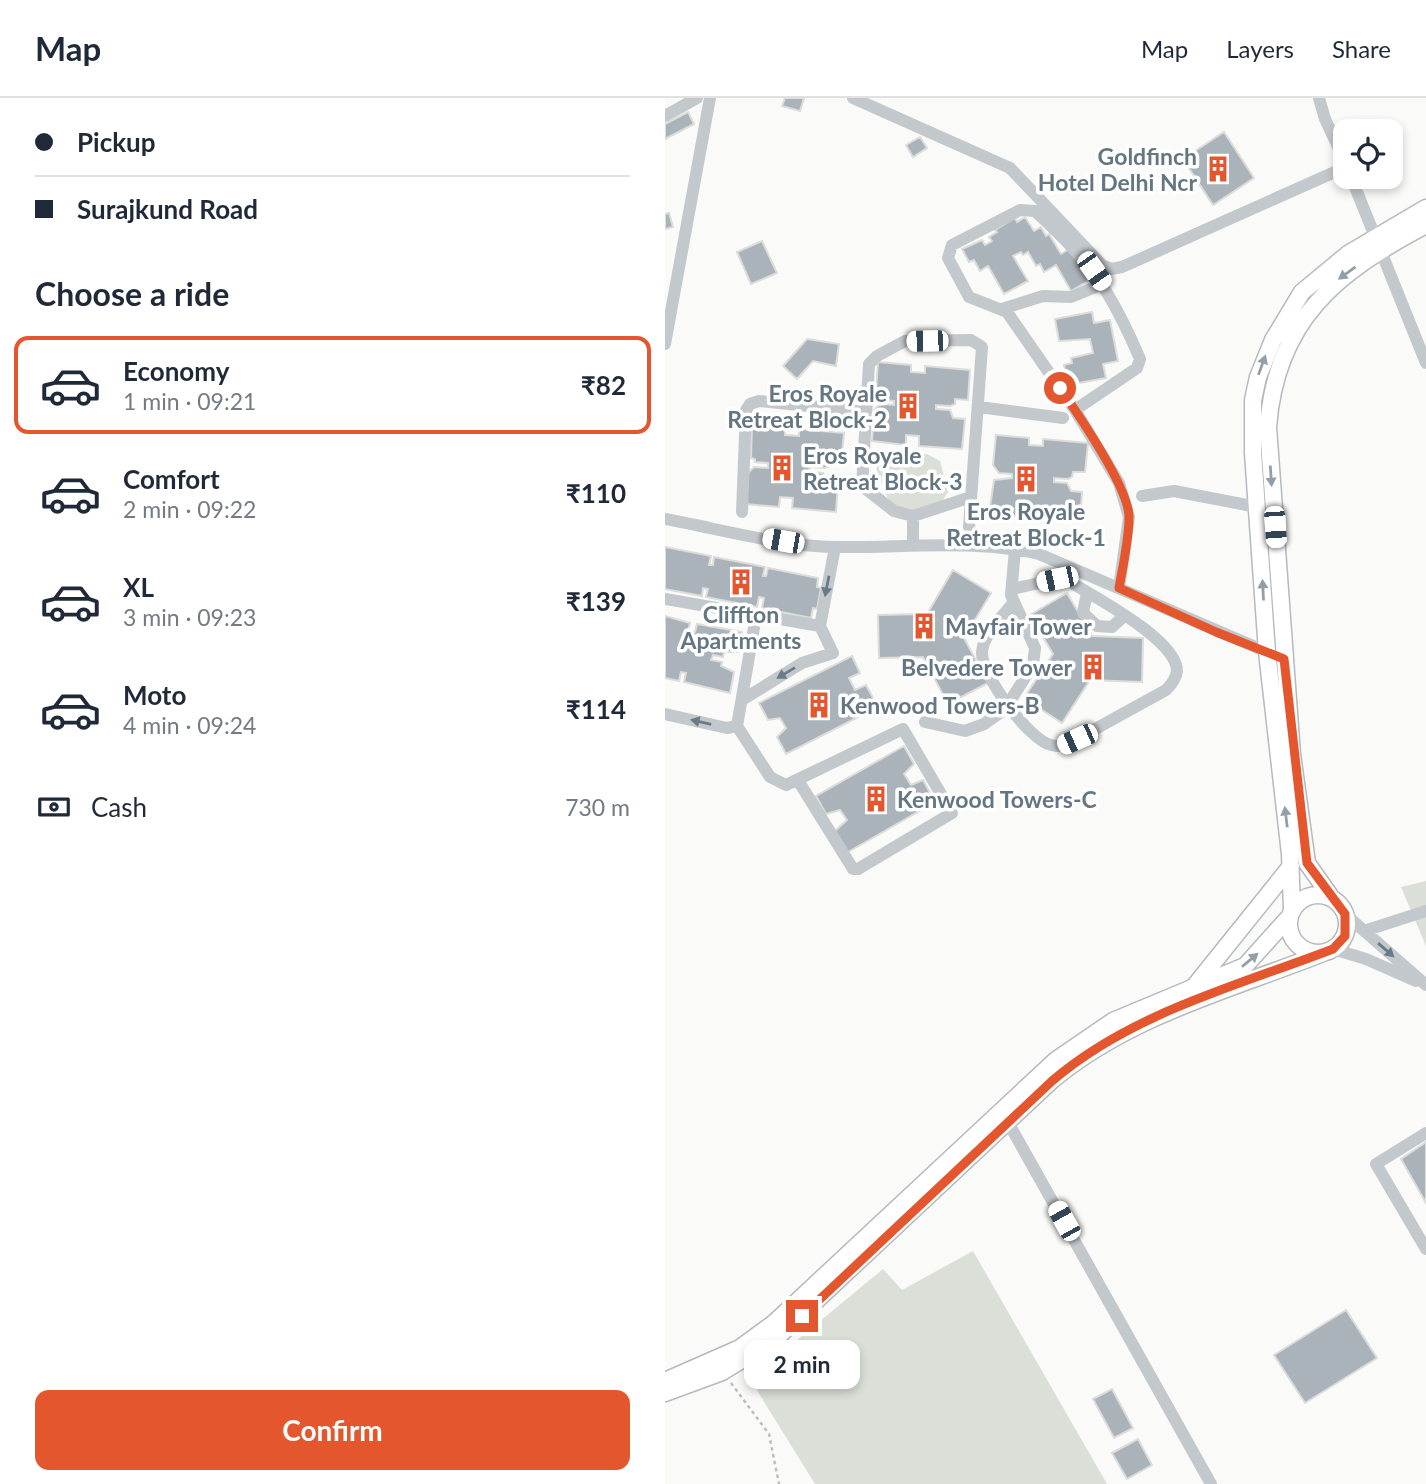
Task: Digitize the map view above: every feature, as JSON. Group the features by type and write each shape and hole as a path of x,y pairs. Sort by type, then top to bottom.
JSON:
{"main road":[{"path":"665,1381 740,1348 774,1323 1005,1115 1111,1038 1171,1011 1328,951 1345,936 1345,914 1307,863 1284,659 1268,427 1269,404 1286,353 1308,313 1332,285 1379,243 1426,208"},
{"path":"1328,951 1307,951 1297,945 1291,935 1291,866 1267,652 1253,400 1264,359 1289,311 1307,287 1379,243 1426,225"},
{"path":"1193,988 1291,866"},
{"path":"665,1393 722,1372 759,1351 792,1324 1005,1115 1046,1068 1096,1031 1136,1010 1245,966 1304,898 1314,895 1331,897"}],"street":[{"path":"665,116 697,98"},
{"path":"665,344 710,98"},
{"path":"853,98 1000,161 1021,177 1102,265 1111,269 1122,267 1242,216 1333,171"},
{"path":"1319,98 1333,137"},
{"path":"1356,189 1426,363"},
{"path":"1076,411 1140,365 1118,308 1075,247 1035,211 1020,210 952,245 948,258 969,297 1002,309 1076,411 1127,502 1129,517 1119,588"},
{"path":"1002,309 1043,296 1071,298 1103,284"},
{"path":"969,527 983,353 977,343 971,340 905,341 877,356 869,364 862,486 894,510 913,516 971,496"},
{"path":"742,512 746,410 750,404 759,401 865,412"},
{"path":"979,407 1063,418"},
{"path":"1142,496 1174,491 1257,507"},
{"path":"913,516 913,545"},
{"path":"665,519 809,545 913,545 1015,549 1039,554 1284,659"},
{"path":"742,699 802,663 833,653 820,626 835,547"},
{"path":"925,722 947,729 974,729 1008,703 1033,665 1035,648 1013,603 1015,549"},
{"path":"1012,589 1057,579 1072,583 1148,631 1173,659 1177,670 1173,682 1166,690 1077,739 1055,746 1026,729 983,662 982,650 1013,603"},
{"path":"1087,593 1083,613 1097,625 1112,626 1124,616"},
{"path":"665,599 820,626"},
{"path":"756,616 737,726 775,782 786,785 799,782 903,729 952,813 858,869 853,869 799,782"},
{"path":"665,714 727,729 737,726"},
{"path":"1364,931 1426,911"},
{"path":"1345,914 1426,985"},
{"path":"1328,951 1366,959 1426,985"},
{"path":"1005,1115 1211,1484"},
{"path":"1426,1133 1376,1164 1426,1249"}],"path":[{"path":"722,1372 769,1434 779,1484"}],"shaded area":[{"path":"927,454 940,461 948,492 941,503 904,513 888,499 876,468 890,455"},
{"path":"1426,881 1426,946 1401,887"},
{"path":"973,1251 1107,1484 815,1484 750,1379 883,1269 902,1290"}],"building":[{"path":"785,98 804,98 800,111 782,106"},
{"path":"688,112 694,124 665,139 665,124"},
{"name":"Goldfinch Hotel Delhi Ncr","path":"1224,132 1254,178 1213,205 1183,159"},
{"path":"920,137 927,148 913,157 906,145"},
{"path":"669,213 673,227 665,229 665,214"},
{"path":"1025,217 1034,231 1041,227 1046,236 1049,234 1061,254 1071,248 1093,278 1071,291 1056,265 1044,272 1040,264 1036,266 1028,252 1023,255 1021,252 1013,256 1028,281 1004,294 988,266 980,271 974,260 969,262 962,249 982,240 985,245 992,241 989,237 997,232 995,230 1015,218 1017,222"},
{"path":"762,241 777,273 751,284 737,252"},
{"path":"1092,312 1094,323 1110,320 1118,361 1103,364 1106,378 1068,385 1064,365 1072,363 1071,358 1093,353 1090,339 1059,341 1055,319"},
{"path":"807,339 839,344 836,366 813,361 797,379 783,366"},
{"name":"Eros Royale Retreat Block-2","path":"878,362 911,365 911,372 925,373 925,366 970,370 968,400 955,399 955,404 950,406 936,405 936,409 950,410 953,418 965,419 962,449 919,446 919,436 906,435 906,445 872,441 874,410 880,404 894,405 894,401 881,400 876,392"},
{"name":"Eros Royale Retreat Block-3","path":"752,425 785,428 785,435 799,436 799,429 844,433 841,462 829,461 829,467 810,467 809,472 823,473 827,481 838,482 836,512 792,508 793,498 780,497 779,507 745,504 748,473 754,467 768,468 768,463 755,462 755,459 751,458"},
{"name":"Eros Royale Retreat Block-1","path":"996,435 1029,438 1029,445 1043,446 1043,439 1088,443 1085,472 1073,472 1068,479 1054,478 1054,482 1067,483 1071,491 1082,492 1080,522 1036,518 1037,508 1024,507 1023,517 989,514 994,480 1012,478 1012,474 999,473 993,465"},
{"name":"Cliffton Apartments","path":"665,547 711,556 709,565 713,565 714,557 765,567 763,576 766,576 768,568 818,578 817,587 821,588 817,609 813,608 811,618 762,608 764,598 759,597 757,607 706,597 708,589 703,588 702,596 665,589"},
{"name":"Mayfair Tower","path":"953,570 991,593 964,638 988,683 948,704 923,657 879,658 878,615 927,614"},
{"name":"Belvedere Tower","path":"1067,593 1092,636 1143,638 1142,682 1090,680 1062,723 1024,698 1053,654 1030,615"},
{"path":"665,616 690,623 688,631 695,632 697,624 742,632 738,652 724,652 723,657 713,655 711,660 722,662 721,666 734,672 730,693 684,682 686,673 681,672 679,681 665,678"},
{"name":"Kenwood Towers-B","path":"852,656 860,673 849,678 855,690 866,685 878,707 786,754 777,737 786,728 780,718 768,720 759,703"},
{"name":"Kenwood Towers-C","path":"904,746 914,764 904,774 911,785 923,780 935,802 848,852 835,831 847,820 840,810 826,814 816,796"},
{"path":"1426,1142 1426,1203 1401,1159"},
{"path":"1346,1310 1377,1358 1305,1403 1274,1355"},
{"path":"1112,1389 1133,1428 1114,1438 1093,1399"},
{"path":"1138,1439 1152,1465 1127,1479 1112,1453"}],"place":[{"name":"Goldfinch Hotel Delhi Ncr","path":"1218,169"},
{"name":"Eros Royale Retreat Block-2","path":"908,406"},
{"name":"Eros Royale Retreat Block-3","path":"782,468"},
{"name":"Eros Royale Retreat Block-1","path":"1026,479"},
{"name":"Cliffton Apartments","path":"741,582"},
{"name":"Mayfair Tower","path":"924,626"},
{"name":"Belvedere Tower","path":"1093,667"},
{"name":"Kenwood Towers-B","path":"819,705"},
{"name":"Kenwood Towers-C","path":"876,799"}],"route":[{"path":"802,1316 1065,1069 1086,1054 1133,1026 1333,949 1345,936 1345,914 1307,863 1292,754 1289,693 1284,659 1119,588 1129,517 1127,502 1119,483 1060,388"}]}
